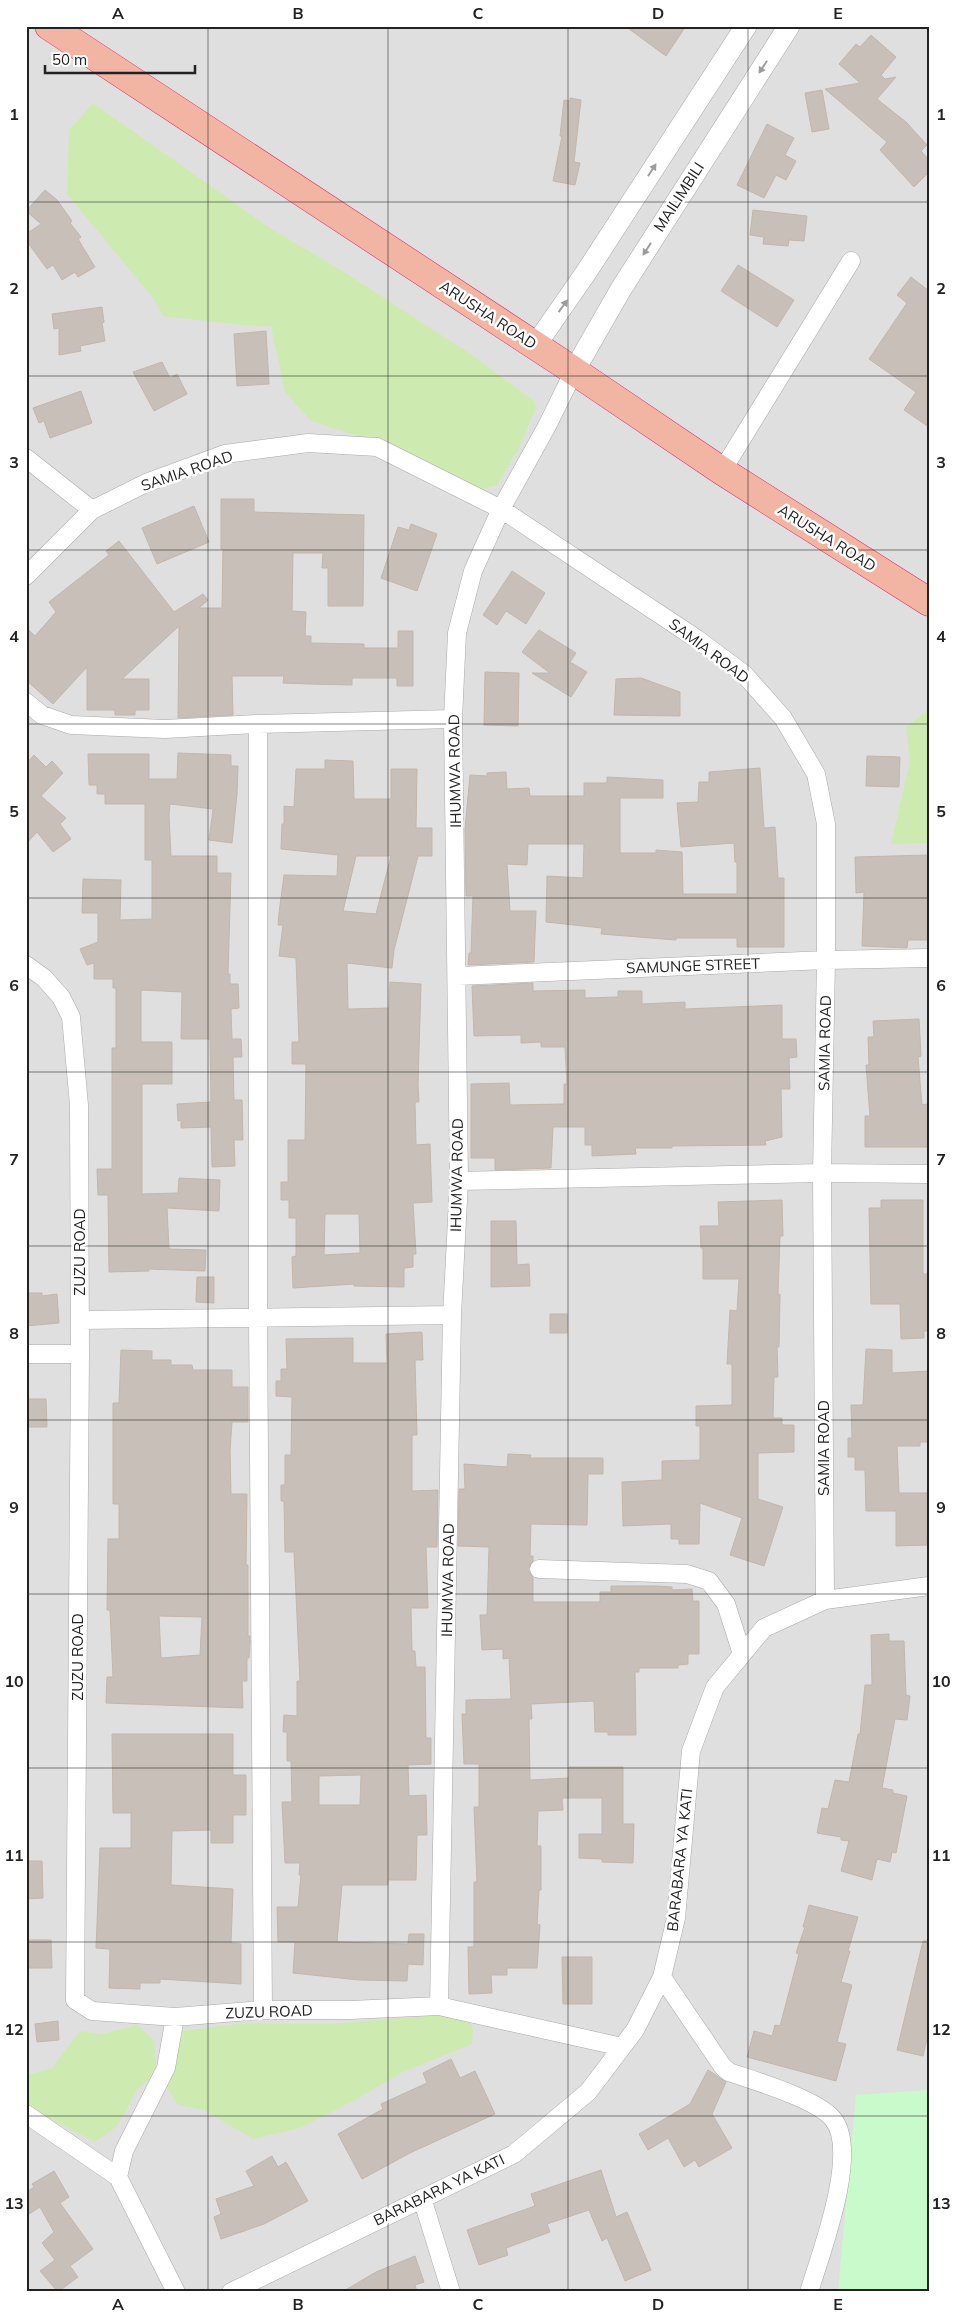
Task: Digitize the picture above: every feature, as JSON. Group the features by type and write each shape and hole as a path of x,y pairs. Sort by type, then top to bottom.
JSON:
{"highway":[{"name":"ARUSHA ROAD","path":"49,26 574,371 722,471 929,602"}],"street":[{"path":"535,346 592,263 746,26"},
{"name":"MAILIMBILI","path":"574,371 621,288 789,26"},
{"path":"722,471 852,261"},
{"name":"IHUMWA ROAD","path":"439,2006 452,1315 459,1181 458,976 453,719 458,633 473,571 502,509 547,426 574,371"},
{"name":"SAMIA ROAD","path":"26,576 92,510 146,483 224,454 308,443 377,448 502,509 697,639 744,674 783,718 816,774 826,824 826,960 822,1173 825,1600"},
{"path":"26,458 92,510"},
{"path":"26,702 42,715 71,725 165,729 258,724 453,719"},
{"path":"258,724 258,1316 263,2010"},
{"name":"SAMUNGE STREET","path":"458,976 826,960 929,958"},
{"name":"ZUZU ROAD","path":"26,965 44,978 61,998 71,1017 79,1105 80,1354 75,2000 92,2011 175,2017 263,2010 350,2010 439,2006 622,2047"},
{"path":"459,1181 822,1173 929,1174"},
{"path":"80,1320 258,1316 452,1315"},
{"path":"26,1354 80,1354"},
{"path":"539,1569 687,1574 708,1581 726,1604 742,1654"},
{"name":"BARABARA YA KATI","path":"231,2292 514,2154 588,2092 635,2030 662,1977 676,1918 691,1751 715,1686 764,1628 825,1600 929,1586"},
{"path":"662,1977 723,2067 729,2072 806,2100 833,2118 838,2130 841,2147 838,2195 824,2249 809,2292"},
{"path":"118,2177 124,2151 166,2068 175,2017"},
{"path":"26,2114 118,2177 176,2292"},
{"path":"422,2198 451,2292"}],"shaded area":[{"path":"26,26 929,26 929,2292 26,2292"}],"green space":[{"path":"93,103 270,228 349,275 472,355 533,400 536,407 520,446 497,485 482,489 406,452 311,421 285,392 271,326 243,325 163,316 153,298 67,194 69,130"},
{"path":"929,709 929,843 891,844 910,761 906,727"},
{"path":"440,2015 470,2020 473,2030 472,2044 401,2073 357,2099 300,2128 253,2139 204,2110 178,2105 165,2084 182,2031 246,2023 328,2024"},
{"path":"138,2025 154,2041 156,2068 151,2078 136,2091 115,2128 95,2142 26,2106 26,2076 52,2068 80,2031 101,2034"},
{"path":"929,2090 929,2292 838,2292 856,2095"}],"building":[{"path":"625,26 686,26 666,56"},
{"path":"871,35 896,57 881,75 885,79 896,77 877,99 906,122 927,145 921,151 929,160 929,172 914,187 880,150 887,142 825,89 860,83 839,64 856,44 860,47"},
{"path":"822,90 829,129 812,132 805,93"},
{"path":"570,98 581,100 574,162 580,163 575,185 553,181 562,136 560,136 564,100 570,101"},
{"path":"767,124 794,138 785,155 796,161 786,180 776,175 764,198 737,185"},
{"path":"45,190 57,200 72,221 70,223 81,237 78,239 95,267 78,277 75,272 62,280 53,265 47,269 26,240 26,234 41,224 26,211"},
{"path":"753,210 807,216 804,241 789,240 788,246 763,244 764,237 750,235"},
{"path":"738,265 794,300 777,327 721,291"},
{"path":"911,277 929,291 929,427 904,410 916,392 869,359 907,303 897,295"},
{"path":"102,307 105,341 80,346 81,351 59,355 59,328 54,329 52,314"},
{"path":"266,331 269,384 237,386 234,334"},
{"path":"162,362 170,378 177,374 187,394 154,411 133,372"},
{"path":"81,391 92,423 50,438 44,421 39,423 33,408"},
{"path":"221,499 254,499 254,512 364,515 363,606 328,606 328,568 322,568 323,553 293,553 292,611 306,612 305,636 311,636 311,643 364,644 364,648 398,648 398,631 413,631 413,686 397,686 397,678 352,678 352,685 283,683 284,676 232,676 233,715 178,718 179,626 122,679 149,679 149,710 135,710 135,715 115,715 115,710 87,710 87,667 53,704 26,680 26,627 35,636 56,612 49,602 109,555 106,551 119,541 174,612 203,594 208,600 199,608 222,608 223,549 221,549"},
{"path":"194,506 209,542 157,564 142,528"},
{"path":"411,524 437,534 417,591 381,578 398,527 409,530"},
{"path":"512,571 545,593 526,624 506,611 497,625 483,615"},
{"path":"539,630 576,653 570,662 587,672 571,697 532,673 550,673 522,652"},
{"path":"485,672 519,673 518,726 484,725"},
{"path":"641,678 680,692 680,716 614,715 616,679"},
{"path":"178,753 231,755 231,766 238,766 232,843 209,840 213,809 170,804 169,815 171,856 217,856 217,873 231,873 228,974 230,974 230,984 238,984 239,1008 231,1009 232,1039 241,1039 242,1057 233,1057 234,1100 242,1100 243,1140 234,1140 235,1166 212,1167 211,1127 181,1128 181,1120 178,1121 177,1104 211,1102 210,1039 181,1039 182,992 141,990 141,1042 172,1042 172,1084 142,1084 142,1194 178,1193 179,1178 220,1180 219,1211 167,1208 169,1249 206,1250 205,1271 149,1269 149,1271 109,1272 108,1195 98,1195 97,1169 112,1169 112,1048 116,1048 116,988 113,988 113,979 94,979 94,963 87,965 80,949 98,942 98,913 82,913 83,879 121,880 120,920 152,919 152,860 145,860 145,804 105,804 105,794 97,794 97,785 89,785 88,754 149,754 149,779 177,779"},
{"path":"34,755 46,767 52,761 63,773 41,796 66,818 60,824 71,839 53,852 37,832 26,844 26,764"},
{"path":"867,756 900,757 899,787 866,786"},
{"path":"325,760 353,761 354,799 391,799 391,769 417,769 416,828 432,828 432,856 418,856 394,950 392,968 347,963 348,1009 389,1008 390,982 421,984 419,1102 415,1102 416,1145 430,1144 432,1202 413,1203 416,1254 413,1254 413,1267 404,1268 404,1287 354,1286 354,1284 293,1288 292,1257 296,1256 296,1218 289,1218 289,1200 281,1200 281,1182 288,1182 288,1140 305,1140 306,1064 292,1064 292,1042 299,1042 296,958 279,956 283,925 278,925 279,913 284,875 337,876 338,855 281,849 282,824 284,824 284,806 294,807 296,769 325,769","holes":["356,856 391,856 376,914 343,911","325,1214 359,1214 360,1253 324,1255"]},
{"path":"760,768 764,828 775,827 778,878 784,878 784,947 737,947 737,938 676,938 676,940 601,934 602,928 546,922 547,876 583,878 584,844 528,844 527,865 507,864 510,911 536,911 534,962 468,965 469,953 471,953 473,896 466,896 465,829 470,775 487,776 487,773 506,772 507,789 529,788 530,796 584,796 584,783 607,783 607,777 663,780 663,798 620,798 620,853 656,853 656,850 682,852 683,894 737,894 737,862 735,862 734,843 681,847 677,803 698,802 699,782 709,782 709,772"},
{"path":"929,855 929,940 908,940 907,948 862,946 864,892 856,893 855,857"},
{"path":"533,983 533,991 585,990 585,998 618,997 618,991 642,991 642,1004 685,1002 685,1009 782,1005 782,1039 796,1039 797,1057 789,1058 790,1089 781,1089 782,1137 765,1141 766,1145 635,1148 636,1154 592,1156 592,1145 585,1145 585,1127 553,1127 551,1168 495,1170 495,1158 471,1158 471,1084 509,1083 510,1105 564,1104 564,1084 567,1084 565,1047 541,1047 541,1042 521,1043 521,1035 474,1036 472,986"},
{"path":"919,1019 921,1056 918,1057 922,1105 927,1104 929,1107 929,1147 865,1147 865,1116 870,1116 866,1065 869,1065 868,1037 874,1037 873,1021"},
{"path":"782,1200 783,1236 780,1236 778,1295 780,1294 779,1347 777,1347 778,1377 774,1377 773,1418 782,1418 782,1425 794,1425 794,1452 758,1453 758,1499 783,1507 764,1566 730,1555 742,1518 700,1503 699,1544 679,1544 679,1539 671,1539 671,1524 623,1526 622,1482 662,1480 662,1461 700,1460 700,1426 696,1426 696,1406 732,1405 732,1364 727,1364 730,1310 737,1311 739,1279 703,1279 703,1248 701,1248 700,1226 719,1226 718,1202"},
{"path":"881,1200 923,1200 923,1274 928,1274 929,1307 929,1331 924,1331 924,1338 901,1339 900,1304 871,1304 869,1208 881,1208"},
{"path":"491,1221 516,1221 517,1265 529,1264 530,1286 491,1287"},
{"path":"197,1277 214,1277 214,1303 196,1302"},
{"path":"26,1293 42,1293 42,1296 57,1294 59,1323 26,1326"},
{"path":"550,1314 567,1314 567,1333 550,1333"},
{"path":"422,1332 423,1360 415,1360 417,1435 412,1435 412,1491 438,1490 437,1547 426,1547 428,1608 411,1608 412,1651 415,1651 416,1667 425,1667 426,1738 431,1738 431,1764 408,1765 409,1796 426,1795 427,1835 417,1835 416,1880 388,1880 388,1885 342,1885 337,1942 408,1944 409,1934 424,1934 423,1965 408,1964 407,1981 359,1980 293,1973 295,1942 278,1942 277,1907 298,1907 301,1875 299,1875 300,1863 285,1863 282,1802 292,1802 291,1761 287,1761 287,1732 283,1732 284,1715 297,1716 297,1681 300,1681 294,1552 285,1552 284,1501 281,1501 281,1485 285,1485 285,1455 291,1455 292,1397 276,1396 276,1381 281,1381 281,1369 287,1369 286,1339 353,1338 353,1363 387,1363 386,1334","holes":["361,1775 360,1805 319,1805 319,1776"]},
{"path":"866,1349 892,1350 892,1373 929,1371 929,1442 920,1442 920,1446 897,1446 899,1493 929,1493 927,1545 896,1546 896,1511 866,1511 865,1470 855,1470 855,1457 848,1457 848,1438 852,1438 851,1405 863,1405"},
{"path":"121,1350 152,1351 152,1360 171,1360 171,1365 192,1365 193,1370 232,1370 232,1387 248,1387 248,1422 232,1422 230,1451 231,1494 247,1494 246,1565 248,1565 248,1636 250,1636 250,1642 249,1658 247,1658 247,1681 242,1681 243,1708 106,1703 107,1677 113,1677 110,1610 107,1610 108,1539 119,1539 119,1504 113,1504 113,1403 119,1403","holes":["159,1616 202,1617 200,1655 161,1658"]},
{"path":"26,1399 46,1399 47,1427 26,1427"},
{"path":"508,1454 531,1455 530,1458 603,1458 603,1474 588,1474 587,1525 531,1524 530,1556 533,1556 533,1561 528,1569 533,1578 533,1602 600,1602 600,1592 611,1592 611,1586 672,1587 672,1590 692,1589 693,1601 699,1601 699,1654 688,1654 688,1664 678,1665 678,1668 639,1668 639,1672 635,1672 636,1735 608,1735 608,1732 595,1732 594,1701 531,1704 532,1719 529,1719 530,1780 569,1778 569,1767 623,1767 623,1824 634,1824 633,1863 602,1862 602,1859 579,1858 579,1834 602,1834 602,1798 562,1798 563,1810 538,1811 537,1846 541,1846 541,1890 539,1890 537,1924 540,1925 537,1968 507,1968 507,1975 491,1975 492,1993 469,1994 468,1947 474,1947 474,1882 477,1882 474,1807 479,1807 479,1764 464,1764 462,1714 466,1714 466,1700 511,1699 509,1658 503,1659 503,1649 482,1650 480,1615 487,1615 489,1547 458,1546 459,1489 465,1489 464,1464 507,1467"},
{"path":"889,1634 889,1641 904,1641 906,1695 910,1696 907,1720 895,1719 882,1788 907,1796 896,1853 892,1852 890,1862 877,1859 872,1880 841,1871 849,1841 841,1840 841,1837 817,1833 822,1808 828,1809 835,1780 849,1782 858,1734 860,1734 865,1685 872,1685 871,1635"},
{"path":"112,1734 233,1734 233,1775 246,1775 246,1815 233,1815 233,1843 211,1843 211,1830 172,1831 171,1885 233,1889 231,1943 241,1944 241,1984 160,1979 160,1983 140,1983 140,1989 109,1988 110,1949 96,1948 100,1848 131,1848 131,1813 113,1813"},
{"path":"26,1861 42,1861 43,1898 26,1899"},
{"path":"809,1905 858,1917 841,1982 852,1985 837,2042 846,2044 836,2081 747,2057 754,2031 772,2036 775,2025 780,2026 799,1954 796,1953 805,1927 803,1927"},
{"path":"26,1940 51,1940 52,1968 26,1968"},
{"path":"923,1941 929,1941 929,2030 923,2056 897,2050"},
{"path":"562,1957 592,1957 592,2004 563,2004"},
{"path":"58,2021 59,2040 37,2042 35,2024"},
{"path":"451,2059 460,2078 475,2071 495,2114 410,2153 362,2179 338,2134 383,2109 381,2104 427,2083 423,2073"},
{"path":"708,2070 726,2082 712,2114 732,2148 699,2167 695,2160 684,2167 668,2138 648,2150 639,2134 690,2104"},
{"path":"272,2156 278,2167 286,2162 308,2201 264,2224 221,2239 214,2217 221,2214 216,2199 254,2186 246,2171"},
{"path":"601,2170 616,2217 627,2212 651,2270 625,2281 607,2238 602,2241 589,2210 547,2224 550,2232 506,2248 508,2255 479,2265 467,2230 535,2206 531,2194"},
{"path":"54,2171 69,2197 60,2203 93,2249 70,2266 78,2277 58,2292 40,2271 55,2260 42,2243 54,2232 40,2207 26,2216 26,2193 34,2187 32,2184"},
{"path":"415,2256 424,2282 415,2285 417,2292 342,2292 376,2272"}]}
